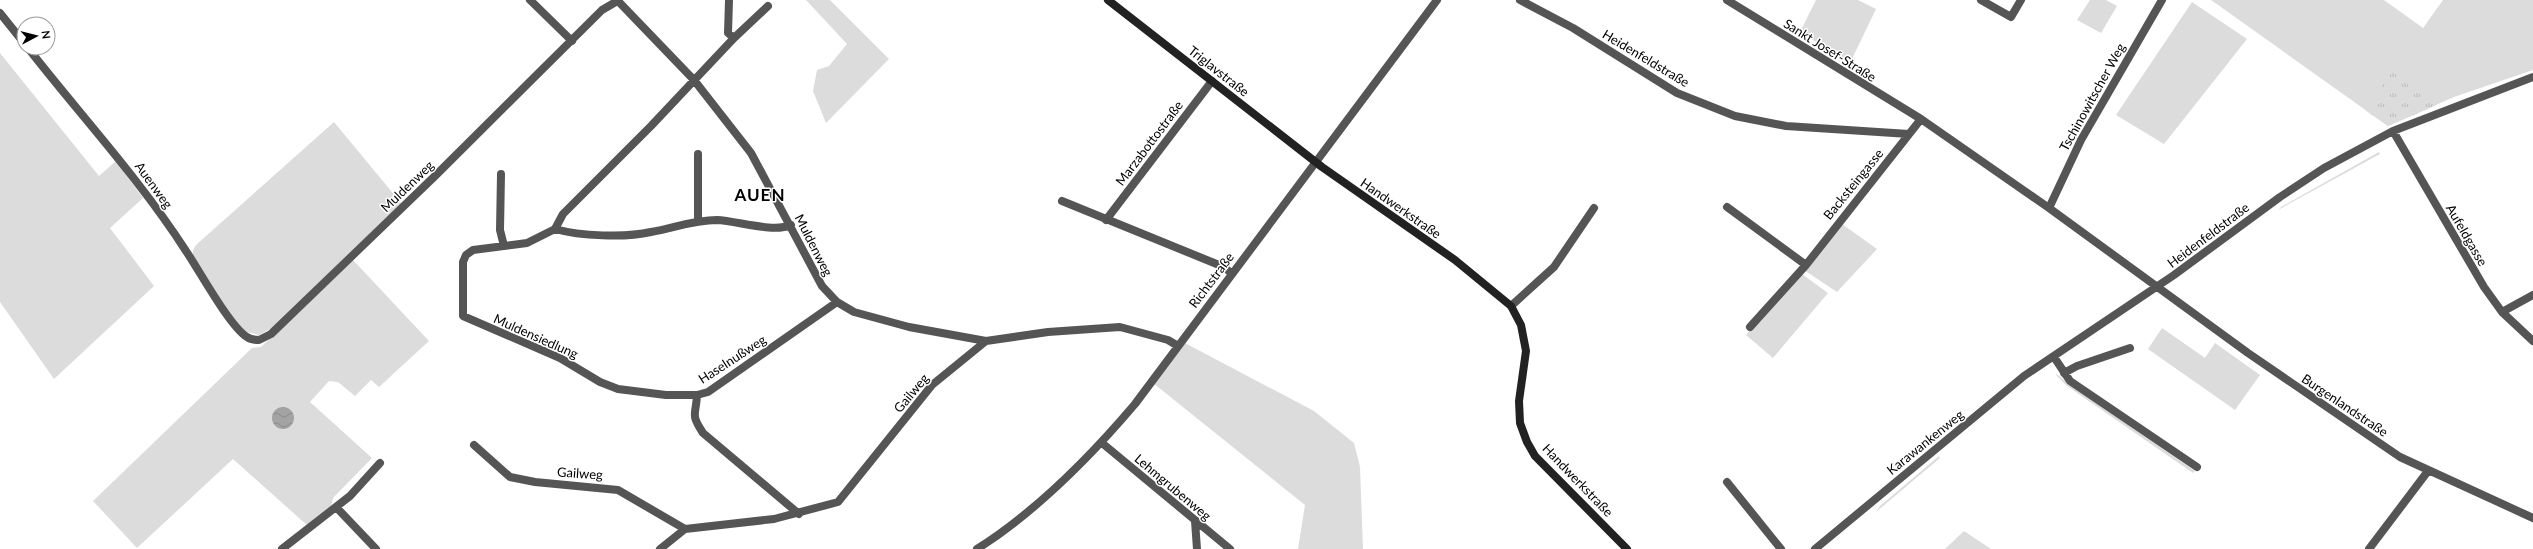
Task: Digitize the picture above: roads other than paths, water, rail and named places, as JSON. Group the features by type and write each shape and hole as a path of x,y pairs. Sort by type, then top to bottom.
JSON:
{"street":[{"path":"530,0 572,41"},
{"path":"729,0 728,32 734,38"},
{"name":"Triglavstraße","path":"1108,0 1315,161"},
{"name":"Richtstraße","path":"979,549 1036,504 1102,443 1135,404 1231,273 1436,0"},
{"name":"Heidenfeldstraße","path":"1520,0 1573,28 1677,93 1735,116 1786,126 1909,134"},
{"name":"Sankt Josef-Straße","path":"1727,0 1921,119"},
{"path":"1981,0 2011,17 2021,0"},
{"name":"Tschinowitscher Weg","path":"2049,208 2081,140 2162,0"},
{"name":"Muldenweg","path":"254,340 264,338 270,334 572,41 602,10 619,1 694,80 751,153 791,225 822,286 837,302 854,312 909,327 986,340"},
{"path":"768,6 734,38 563,214 555,229 568,233 641,234 698,220 737,222 781,230 791,225"},
{"path":"0,13 16,33"},
{"name":"Auenweg","path":"35,56 116,153 186,251 204,282 238,328 247,337 254,340"},
{"name":"Heidenfeldstraße","path":"2157,287 2266,206 2324,168 2393,131 2533,77"},
{"name":"Marzabottostraße","path":"1106,220 1212,81"},
{"path":"1921,119 2049,208 2157,287"},
{"name":"Backsteingasse","path":"1750,328 1806,265 1921,119"},
{"name":"Aufeldgasse","path":"2393,131 2484,287 2502,312 2533,341"},
{"path":"698,154 698,220"},
{"name":"Handwerkstraße","path":"1315,161 1455,260 1511,306 1521,325 1526,351 1519,401 1520,423 1527,442 1535,456 1627,549"},
{"path":"501,174 500,230 504,246"},
{"path":"1062,201 1231,273"},
{"path":"1727,207 1806,265"},
{"path":"1511,306 1554,267 1594,208"},
{"name":"Muldensiedlung","path":"555,229 527,242 473,250 466,255 463,262 461,312 463,316 560,358 600,382 618,389 666,395 697,395"},
{"name":"Karawankenweg","path":"1815,549 2013,384 2157,287"},
{"name":"Burgenlandstraße","path":"2157,287 2400,457 2533,518"},
{"path":"2502,312 2533,295"},
{"name":"Haselnußweg","path":"799,514 702,433 693,418 697,395 708,392 837,302"},
{"path":"986,340 1048,332 1120,327 1168,340 1178,346"},
{"name":"Gailweg","path":"474,445 510,477 535,482 618,490 685,529 735,525 799,514 838,502 932,385 986,340"},
{"path":"2064,373 2077,366 2130,348"},
{"path":"2054,357 2070,381 2197,467"},
{"name":"Lehmgrubenweg","path":"1102,443 1195,522 1230,549"},
{"path":"282,549 336,507 380,463"},
{"path":"2369,549 2428,471"},
{"path":"1727,482 1781,549"},
{"path":"336,507 376,549"},
{"path":"1195,522 1197,549"},
{"path":"660,549 685,529"}],"water":[{"path":"283,407 291,410 294,418 291,426 283,429 275,426 272,418 275,410"}],"district":[{"name":"AUEN","path":"760,194"}]}
